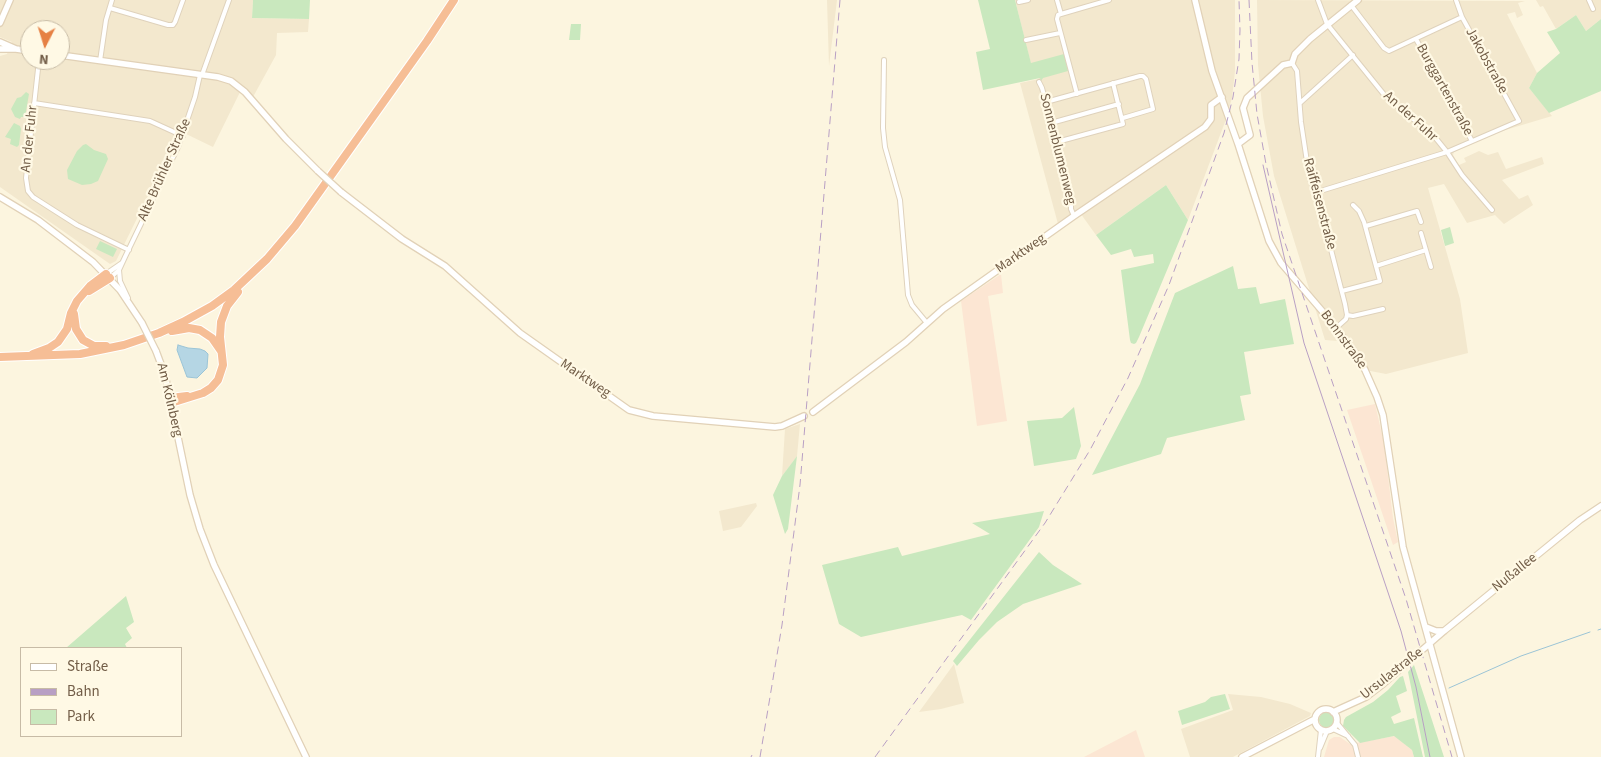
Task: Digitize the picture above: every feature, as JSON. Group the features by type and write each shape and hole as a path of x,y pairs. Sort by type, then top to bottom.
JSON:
{"highway":[{"path":"0,357 80,354 124,345 184,322 212,306 234,290 274,251 303,216 454,0"},
{"path":"27,357 58,342 67,329 70,313 84,293 108,276"},
{"path":"171,401 196,396 211,388 218,380 223,365 220,331 222,316 229,302 248,277"},
{"path":"74,307 76,329 86,342 99,346 124,345"},
{"path":"159,333 184,328 197,329 212,338 222,352"}],"street":[{"path":"0,23 10,0"},
{"path":"100,61 106,20 112,0"},
{"path":"110,8 173,25 183,0"},
{"name":"Alte Brühler Straße","path":"108,276 119,270 183,136 201,75 229,0"},
{"path":"1019,2 1028,0"},
{"path":"1057,0 1061,14"},
{"path":"1077,94 1056,19 1058,15 1110,0"},
{"name":"Bonnstraße","path":"1195,0 1212,71 1269,241 1281,263 1356,354 1366,370 1383,415 1403,547 1461,757"},
{"name":"An der Fuhr","path":"1318,0 1327,24 1386,97 1427,129 1492,210"},
{"path":"1238,144 1250,136 1243,108 1247,98 1283,65 1292,62 1295,54 1327,24 1358,0"},
{"name":"Jakobstraße","path":"1456,0 1462,17 1519,121 1472,141"},
{"path":"1589,0 1592,9"},
{"path":"1351,5 1387,50 1416,39 1462,17"},
{"path":"1026,40 1060,33"},
{"name":"Burggartenstraße","path":"1416,39 1472,141"},
{"path":"0,42 20,50"},
{"path":"1,51 16,49"},
{"path":"1300,103 1353,55"},
{"name":"Marktweg","path":"70,56 201,75 231,81 239,86 286,139 318,172 341,192 402,238 444,266 520,333 629,410 653,416 775,427 782,426 804,416"},
{"path":"884,60 883,128 885,147 900,200 908,295 912,305 927,323"},
{"name":"Raiffeisenstraße","path":"1292,62 1297,71 1306,160 1347,315"},
{"name":"An der Fuhr","path":"38,70 26,178 28,191 33,197 77,225 129,250"},
{"path":"1046,102 1140,76 1146,79 1153,110 1123,118"},
{"name":"Sonnenblumenweg","path":"1038,82 1046,102 1057,142 1071,196 1074,216"},
{"path":"1057,142 1121,126 1124,122 1113,83"},
{"name":"Marktweg","path":"813,412 906,342 943,309 1074,216 1205,127 1211,119 1211,105 1222,97"},
{"path":"34,103 150,121 183,136"},
{"path":"1051,122 1119,104"},
{"path":"1314,193 1447,152 1472,141"},
{"name":"Am Kölnberg","path":"0,197 38,220 72,244 108,276 131,305 142,323 165,375 198,522 214,565 306,757"},
{"path":"1342,291 1380,281 1366,226 1359,211 1353,205"},
{"path":"1366,226 1417,211 1421,222"},
{"path":"1421,233 1431,267"},
{"path":"1376,266 1426,250"},
{"name":"Alte Brühler Straße","path":"108,276 122,262"},
{"path":"119,270 120,281 131,305"},
{"path":"1336,328 1346,319 1347,315 1353,316 1384,309"},
{"name":"Nußallee","path":"1431,643 1580,520 1601,506"},
{"path":"1426,627 1436,631 1444,631"},
{"name":"Ursulastraße","path":"1242,757 1297,728 1316,722 1317,714 1323,710 1333,712 1366,697 1431,643"},
{"name":"Ursulastraße","path":"1331,726 1352,704"},
{"path":"1318,757 1320,748 1331,726 1333,712"},
{"path":"1316,722 1331,726 1348,736 1355,745 1358,757"}],"shaded area":[{"path":"0,0 253,0 252,18 309,19 308,32 277,33 276,55 253,97 243,86 213,147 180,131 116,261 110,264 0,187 0,56 7,54 12,42 0,37"},
{"path":"827,0 837,0 829,66"},
{"path":"1015,0 1235,0 1235,71 1232,98 1225,122 1188,220 1166,185 1096,235 1078,210 1058,224 1020,83 1039,79 1032,68"},
{"path":"1257,0 1525,1 1518,3 1523,15 1517,18 1515,12 1507,14 1537,73 1529,88 1552,116 1502,131 1454,152 1453,155 1459,165 1466,162 1464,158 1479,151 1488,155 1498,152 1506,169 1542,157 1544,164 1502,180 1519,199 1528,195 1533,205 1504,224 1495,215 1467,223 1444,184 1428,188 1460,299 1468,353 1386,374 1360,369 1344,346 1338,341 1325,340 1274,176 1263,116 1258,65"},
{"path":"1536,0 1601,0 1601,19 1586,31 1576,15 1556,29 1543,6 1540,7"},
{"path":"1001,274 1003,293 988,296 1007,421 977,426 961,301"},
{"path":"1375,404 1384,443 1393,518 1398,542 1393,545 1347,410"},
{"path":"800,424 797,456 782,476 785,429"},
{"path":"756,503 757,506 741,527 723,531 719,511"},
{"path":"954,664 964,703 919,712"},
{"path":"1228,694 1261,697 1290,704 1311,713 1310,716 1233,757 1190,757 1181,729 1233,710"},
{"path":"1136,730 1145,757 1084,757"},
{"path":"1395,736 1412,750 1414,757 1324,757 1329,740 1334,737 1340,737 1350,744"}],"green space":[{"path":"253,0 310,0 309,19 252,18"},
{"path":"978,0 1015,0 1031,63 1064,54 1068,71 1043,78 1041,81 1040,78 983,90 976,52 990,49"},
{"path":"1576,15 1586,31 1601,19 1601,91 1549,113 1529,88 1537,73 1560,53 1547,32 1556,29"},
{"path":"571,24 581,24 580,40 569,40"},
{"path":"26,92 29,94 25,117 20,119 15,117 11,109 17,98"},
{"path":"14,123 20,126 21,129 19,145 17,147 10,144 11,139 5,137"},
{"path":"86,144 94,150 106,154 108,159 98,181 82,185 68,179 67,170 77,151"},
{"path":"1166,185 1188,220 1139,337 1134,344 1130,340 1121,270 1154,263 1153,254 1134,257 1131,249 1111,255 1096,235"},
{"path":"1450,227 1454,243 1445,246 1441,230"},
{"path":"100,241 117,249 113,257 96,249"},
{"path":"1233,266 1238,289 1256,287 1260,304 1285,299 1294,344 1244,352 1251,394 1240,396 1245,420 1167,438 1161,454 1092,475 1140,384 1175,293"},
{"path":"1074,407 1081,446 1076,459 1034,466 1027,421 1062,418"},
{"path":"797,456 788,529 785,534 773,495 782,476"},
{"path":"1044,511 1039,527 971,620 962,615 861,637 839,624 822,565 898,547 902,556 990,534 972,523"},
{"path":"1039,552 1053,565 1082,584 1023,604 997,622 957,666 953,661"},
{"path":"126,596 134,622 126,628 132,638 125,644 126,647 67,647"},
{"path":"1414,665 1444,757 1425,757 1408,672"},
{"path":"1403,676 1407,691 1396,696 1401,712 1391,717 1394,724 1414,718 1423,757 1414,757 1412,750 1394,736 1360,743 1343,726 1346,717 1373,702"},
{"path":"1225,694 1230,709 1182,725 1178,711 1205,702 1211,697"},
{"path":"1324,712 1330,712 1335,717 1333,726 1324,728 1319,723 1319,717"}],"water":[{"path":"178,345 200,349 208,354 207,368 197,378 187,377 177,350"}],"waterway":[{"path":"1449,688 1521,656 1590,632"}],"tram line":[{"path":"1263,165 1304,343 1401,631 1416,687 1430,757"}],"railway":[{"path":"760,757 782,625 800,485 840,0"},
{"path":"875,757 1045,523 1090,450 1128,378 1169,285 1224,133 1233,97 1239,59 1239,0"},
{"path":"1249,0 1257,114 1282,234 1406,599 1452,757"}]}
